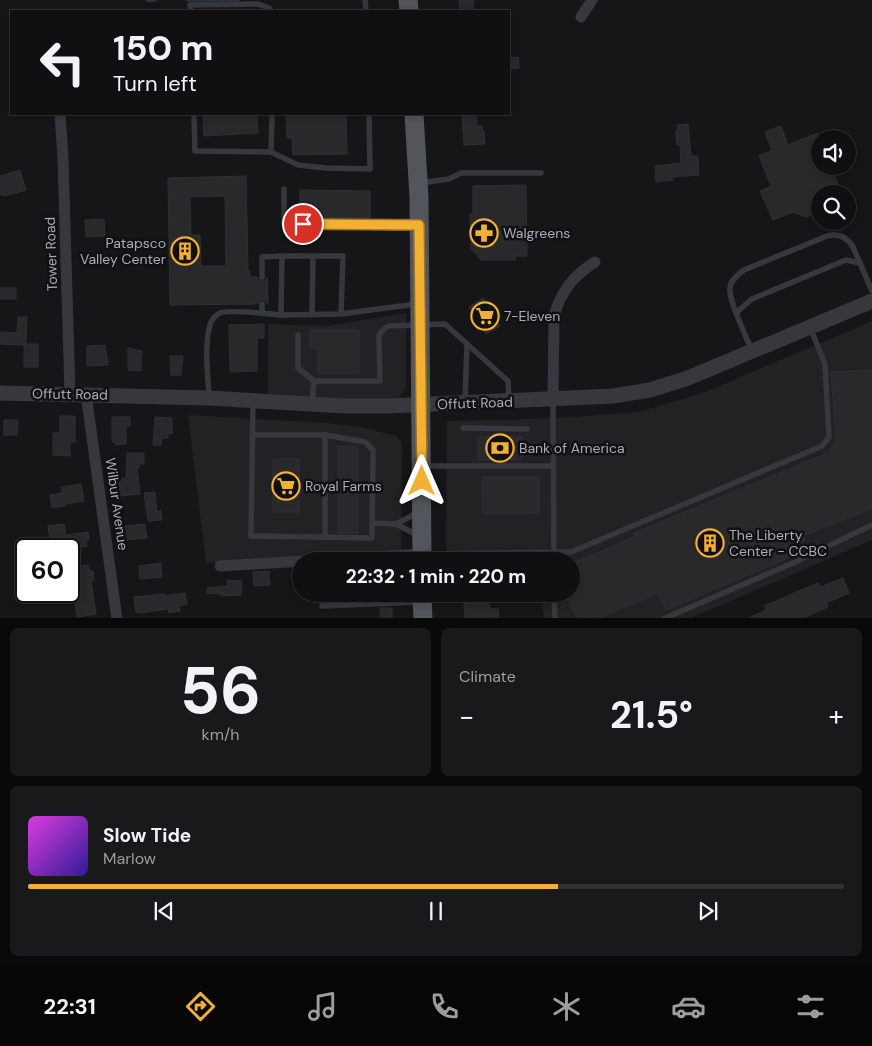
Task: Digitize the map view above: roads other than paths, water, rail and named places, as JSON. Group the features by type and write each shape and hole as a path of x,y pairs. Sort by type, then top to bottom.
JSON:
{"main road":[{"path":"414,115 418,183 421,325 422,551"}],"street":[{"path":"581,16 592,0"},
{"name":"Tower Road","path":"60,115 70,394"},
{"path":"553,400 554,317 557,305 569,282 595,262"},
{"name":"Offutt Road","path":"0,392 209,398 381,406 613,396 650,390 688,378 872,301"},
{"name":"Wilbur Avenue","path":"86,394 117,618"},
{"path":"220,566 422,551"}],"lane":[{"path":"190,10 190,5 258,4 270,10"},
{"path":"194,115 195,151 272,152 298,165 370,169 369,115"},
{"path":"272,115 272,152"},
{"path":"418,183 449,179 462,173 541,173"},
{"path":"284,189 284,224 419,225"},
{"path":"752,352 730,295 731,282 744,270 827,236 844,236 849,241 872,291"},
{"path":"281,315 282,256"},
{"path":"312,315 313,256"},
{"path":"262,277 262,257 343,256 341,314"},
{"path":"737,312 752,299 846,260 860,263"},
{"path":"209,398 208,347 210,324 220,313 341,314 420,303"},
{"path":"262,304 262,313"},
{"path":"298,335 298,368 314,381 380,381 379,335 384,329 390,326 445,324 508,381 509,401"},
{"path":"571,552 822,446 829,437 825,364 810,327"},
{"path":"465,403 468,344"},
{"path":"312,404 314,381"},
{"path":"252,435 325,435 365,442 373,450 372,538 251,536 252,435 253,400"},
{"path":"553,400 554,552"},
{"path":"463,428 527,429"},
{"path":"325,435 325,537"},
{"path":"422,466 553,466"},
{"path":"372,523 396,524 422,511"},
{"path":"396,524 422,551 488,552"},
{"path":"663,618 794,563 872,525"},
{"path":"554,602 555,618"},
{"path":"322,606 422,605"}],"waterway":[{"path":"147,0 155,0"},
{"path":"188,0 238,0"}],"place":[{"name":"Walgreens","path":"484,233"},
{"name":"Patapsco Valley Center","path":"185,251"},
{"name":"7-Eleven","path":"485,316"},
{"name":"Bank of America","path":"500,448"},
{"name":"Royal Farms","path":"286,486"},
{"name":"The Liberty Center - CCBC","path":"710,543"}]}
